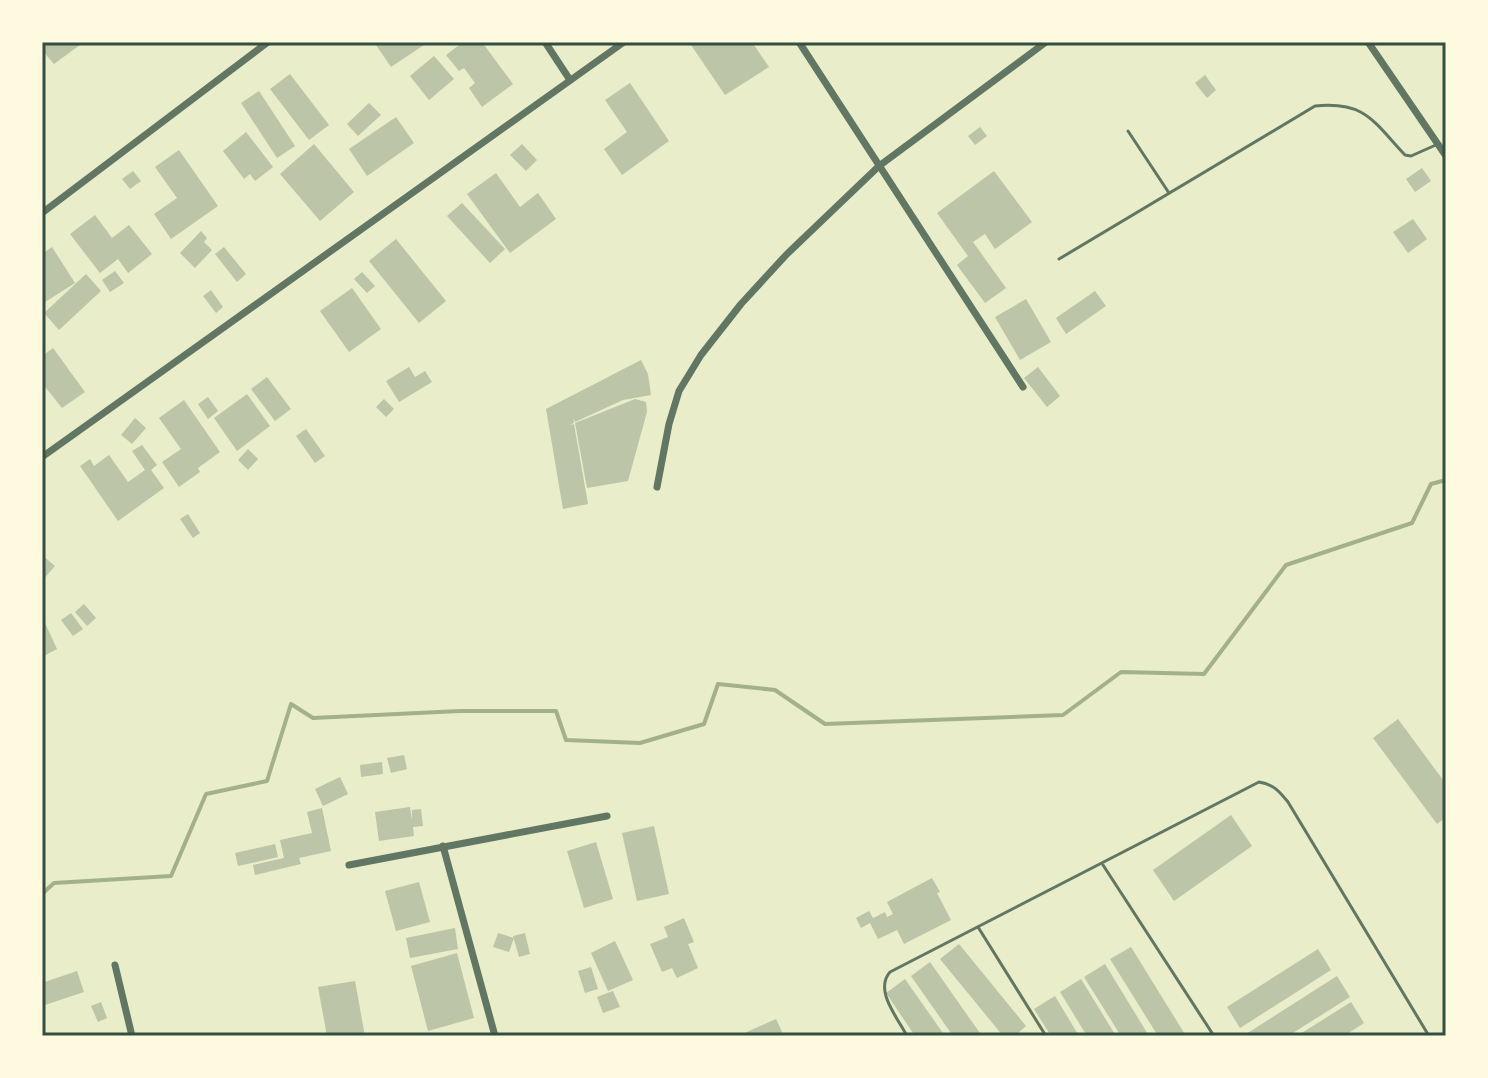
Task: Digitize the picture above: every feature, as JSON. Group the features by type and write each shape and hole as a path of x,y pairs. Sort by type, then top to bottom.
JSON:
{"street":[{"path":"42,213 268,42"},
{"path":"545,42 570,80"},
{"path":"42,457 624,42"},
{"path":"799,42 1023,387"},
{"path":"657,487 679,391 701,355 741,304 787,254 879,166 1046,42"},
{"path":"1368,42 1446,156"},
{"path":"349,865 607,816"},
{"path":"443,846 495,1036"},
{"path":"115,965 132,1036"}],"lane":[{"path":"1059,259 1315,106 1337,104 1354,108 1368,116 1405,155 1411,156 1438,144"},
{"path":"1128,131 1169,193"},
{"path":"907,1036 883,990 884,979 905,964 1103,865 1259,782 1269,783 1288,802 1429,1036"},
{"path":"1103,865 1214,1036"},
{"path":"978,927 1046,1036"}],"building":[{"path":"42,42 84,42 54,64 42,50"},
{"path":"374,42 422,42 424,45 391,67"},
{"path":"463,42 482,42 513,84 482,107 469,88 475,83 464,68 459,71 446,55"},
{"path":"689,42 752,42 769,67 725,95"},
{"path":"434,56 454,79 429,100 410,76"},
{"path":"290,74 329,125 309,140 270,89"},
{"path":"1205,75 1216,90 1207,98 1195,83"},
{"path":"630,83 669,141 622,175 604,149 627,132 605,100"},
{"path":"259,91 295,146 277,158 241,103"},
{"path":"369,103 381,115 358,136 347,124"},
{"path":"396,117 414,143 367,176 349,149"},
{"path":"980,127 987,136 975,145 968,136"},
{"path":"246,132 273,167 255,181 250,174 244,179 223,151"},
{"path":"314,144 354,192 320,221 280,174"},
{"path":"522,144 537,160 526,171 510,155"},
{"path":"179,150 218,206 171,239 154,214 177,198 155,167"},
{"path":"1422,168 1431,181 1415,192 1406,179"},
{"path":"133,171 141,181 130,189 122,179"},
{"path":"994,171 1032,222 995,249 985,234 973,242 1006,288 985,303 957,265 968,256 937,213"},
{"path":"496,173 520,207 538,193 556,219 510,253 467,194"},
{"path":"462,203 505,249 490,263 447,216"},
{"path":"95,215 112,238 129,225 152,254 128,273 118,259 100,273 70,234"},
{"path":"1413,219 1427,239 1408,253 1393,232"},
{"path":"201,231 207,238 204,242 212,250 195,268 180,253"},
{"path":"396,239 446,301 419,323 369,261"},
{"path":"52,247 75,283 42,304 42,254"},
{"path":"224,247 246,274 237,282 215,254"},
{"path":"115,271 124,283 110,292 102,280"},
{"path":"362,272 375,286 367,293 354,279"},
{"path":"86,274 101,291 59,330 44,313"},
{"path":"352,288 381,329 349,352 320,311"},
{"path":"211,290 223,307 216,313 203,296"},
{"path":"1095,291 1106,306 1066,334 1056,318"},
{"path":"1026,299 1051,342 1020,360 995,317"},
{"path":"53,348 85,392 62,408 42,383 42,356"},
{"path":"641,360 648,374 651,395 623,400 575,422 573,418 574,423 569,425 574,424 588,504 563,509 546,409"},
{"path":"409,367 415,377 425,371 432,382 399,402 386,381"},
{"path":"1038,367 1060,396 1047,407 1024,378"},
{"path":"267,377 291,409 275,421 251,389"},
{"path":"247,394 270,426 237,451 214,418"},
{"path":"208,397 218,411 208,419 198,404"},
{"path":"384,399 394,409 386,417 376,407"},
{"path":"635,399 646,402 647,412 628,481 587,488 575,423"},
{"path":"184,400 220,452 179,487 162,462 181,449 159,418"},
{"path":"135,418 146,428 132,444 121,435"},
{"path":"306,429 325,456 315,463 296,436"},
{"path":"142,445 157,465 151,470 164,488 118,521 80,466 90,459 94,466 109,455 128,482 145,470 132,451"},
{"path":"248,449 258,459 248,470 238,460"},
{"path":"188,514 200,533 193,538 180,519"},
{"path":"42,555 55,566 42,581"},
{"path":"84,604 96,618 87,626 75,612"},
{"path":"71,613 83,629 73,636 61,620"},
{"path":"45,623 57,649 42,657 42,624"},
{"path":"1398,719 1446,784 1446,817 1437,824 1373,738"},
{"path":"404,755 407,769 391,773 387,758"},
{"path":"382,762 383,774 361,777 360,765"},
{"path":"340,777 348,794 323,806 315,789"},
{"path":"410,807 412,820 412,810 421,809 423,826 413,827 414,836 379,841 375,812"},
{"path":"322,808 331,851 299,858 301,864 255,875 253,865 284,858 280,840 312,833 307,812"},
{"path":"1231,815 1252,846 1174,901 1153,870"},
{"path":"654,826 669,894 637,901 622,833"},
{"path":"596,842 613,899 584,908 567,851"},
{"path":"275,844 278,857 238,866 235,853"},
{"path":"932,878 951,920 904,944 897,930 878,939 870,923 861,928 856,918 869,911 873,918 885,912 887,917 893,914 887,902"},
{"path":"419,882 430,922 396,931 385,891"},
{"path":"684,918 694,942 688,944 698,968 677,978 672,968 662,972 650,944 668,937 664,927"},
{"path":"455,928 458,949 410,958 406,938"},
{"path":"498,933 514,938 509,952 493,947"},
{"path":"525,933 530,954 519,957 513,936"},
{"path":"615,941 633,980 608,991 591,953"},
{"path":"959,944 1026,1026 1015,1036 1003,1036 940,959"},
{"path":"1131,947 1186,1036 1158,1036 1110,959"},
{"path":"1318,949 1331,970 1240,1028 1227,1007"},
{"path":"457,953 474,1018 428,1031 411,966"},
{"path":"930,962 982,1036 953,1036 911,976"},
{"path":"1105,964 1149,1036 1121,1036 1084,977"},
{"path":"591,967 598,989 585,993 578,971"},
{"path":"77,971 84,992 42,1006 42,983"},
{"path":"1337,976 1350,997 1288,1036 1247,1036 1246,1034"},
{"path":"905,979 945,1036 915,1036 886,993"},
{"path":"1081,979 1116,1036 1087,1036 1060,992"},
{"path":"355,981 365,1036 327,1036 318,987"},
{"path":"613,991 620,1007 603,1013 597,997"},
{"path":"1055,996 1079,1036 1051,1036 1034,1009"},
{"path":"101,1002 107,1018 98,1022 91,1006"},
{"path":"1351,1002 1364,1023 1344,1036 1297,1036"},
{"path":"776,1019 784,1036 738,1036"}],"waterway":[{"path":"42,894 54,883 171,876 206,794 267,781 291,704 313,718 460,711 556,711 566,740 640,743 704,724 718,684 775,690 825,724 1063,715 1121,672 1204,674 1286,565 1412,523 1431,484 1446,480"}]}
